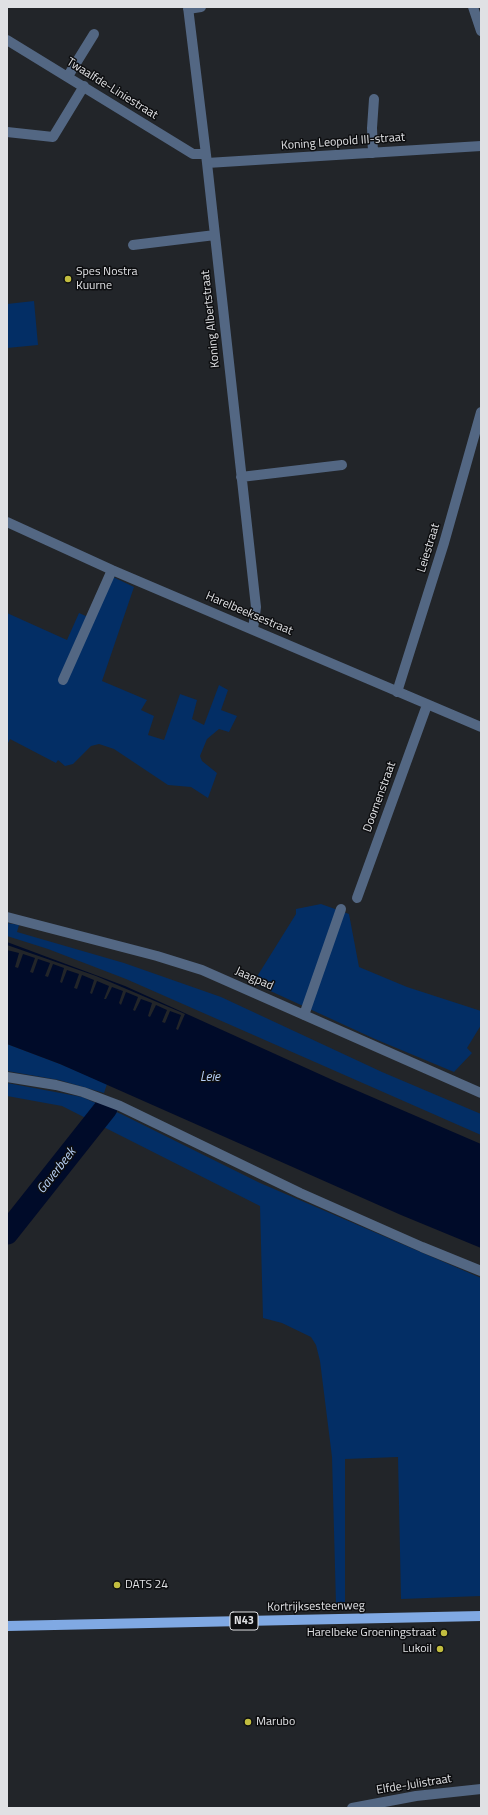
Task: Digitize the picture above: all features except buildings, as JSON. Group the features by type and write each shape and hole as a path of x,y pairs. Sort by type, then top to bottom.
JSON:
{"main road":[{"name":"Kortrijksesteenweg","path":"7,1626 481,1616"}],"street":[{"path":"188,8 202,7"},
{"path":"473,7 481,31"},
{"name":"Koning Albertstraat","path":"188,8 215,235 256,607 253,629"},
{"path":"68,76 94,34"},
{"name":"Twaalfde-Liniestraat","path":"7,40 193,154 206,158"},
{"path":"7,132 53,136 84,86"},
{"path":"373,153 372,128 374,99"},
{"name":"Koning Leopold III-straat","path":"206,158 373,153 481,146"},
{"path":"133,245 215,235"},
{"name":"Leiestraat","path":"397,692 444,543 481,412"},
{"path":"241,477 342,465"},
{"name":"Harelbeeksestraat","path":"7,522 112,570 481,727"},
{"path":"63,680 112,570"},
{"name":"Doornenstraat","path":"357,898 427,705"},
{"path":"304,1015 341,909"},
{"name":"Jaagpad","path":"7,917 157,956 202,970 481,1093"},
{"path":"7,1076 56,1085 83,1092 120,1106 300,1193 422,1247 481,1271"},
{"name":"Elfde-Julistraat","path":"352,1808 416,1796 481,1789"}],"shaded area":[{"path":"34,301 38,345 7,348 7,304"},
{"path":"107,574 134,587 102,681 147,700 141,710 154,716 148,735 164,740 180,694 197,700 192,719 204,725 219,685 228,690 221,710 237,716 229,732 219,729 207,739 200,756 202,761 217,773 208,798 191,787 168,785 114,749 99,744 91,746 73,764 65,766 58,760 56,763 10,739 7,745 7,613 67,640 79,613 88,617"},
{"path":"321,904 349,914 359,967 407,987 481,1011 481,1025 467,1048 472,1053 454,1072 375,1039 253,983 296,914 296,909"},
{"path":"7,923 19,925 17,932 124,963 221,997 382,1072 481,1114 481,1135 126,979 48,949 7,936"},
{"path":"7,1044 107,1084 104,1093 59,1080 7,1071"},
{"path":"7,1083 82,1097 121,1114 260,1183 481,1278 481,1596 401,1599 398,1457 345,1459 345,1605 336,1604 332,1457 320,1361 316,1345 311,1337 282,1323 263,1318 260,1206 62,1106 7,1096"}],"water":[{"name":"Leie","path":"7,942 125,986 337,1082 481,1144 481,1248 401,1215 60,1064 7,1044"}],"pier":[{"path":"7,945 96,976 185,1014 178,1030 176,1029 181,1015 170,1011 165,1023 162,1022 167,1010 156,1005 150,1017 148,1016 152,1003 141,999 135,1011 133,1010 138,997 126,992 121,1005 119,1003 123,991 112,987 106,999 104,999 109,986 97,981 92,994 90,993 94,980 82,975 77,989 74,988 79,974 67,970 62,983 60,982 64,968 53,964 48,977 45,976 50,963 38,959 33,973 30,972 35,958 23,954 18,968 15,967 19,953 7,950"}],"waterway":[{"name":"Gaverbeek","path":"7,1233 106,1108"}],"place":[{"name":"Spes Nostra Kuurne","path":"68,279"},
{"name":"DATS 24","path":"117,1585"},
{"name":"Harelbeke Groeningstraat","path":"444,1633"},
{"name":"Lukoil","path":"440,1649"},
{"name":"Marubo","path":"248,1722"}]}
